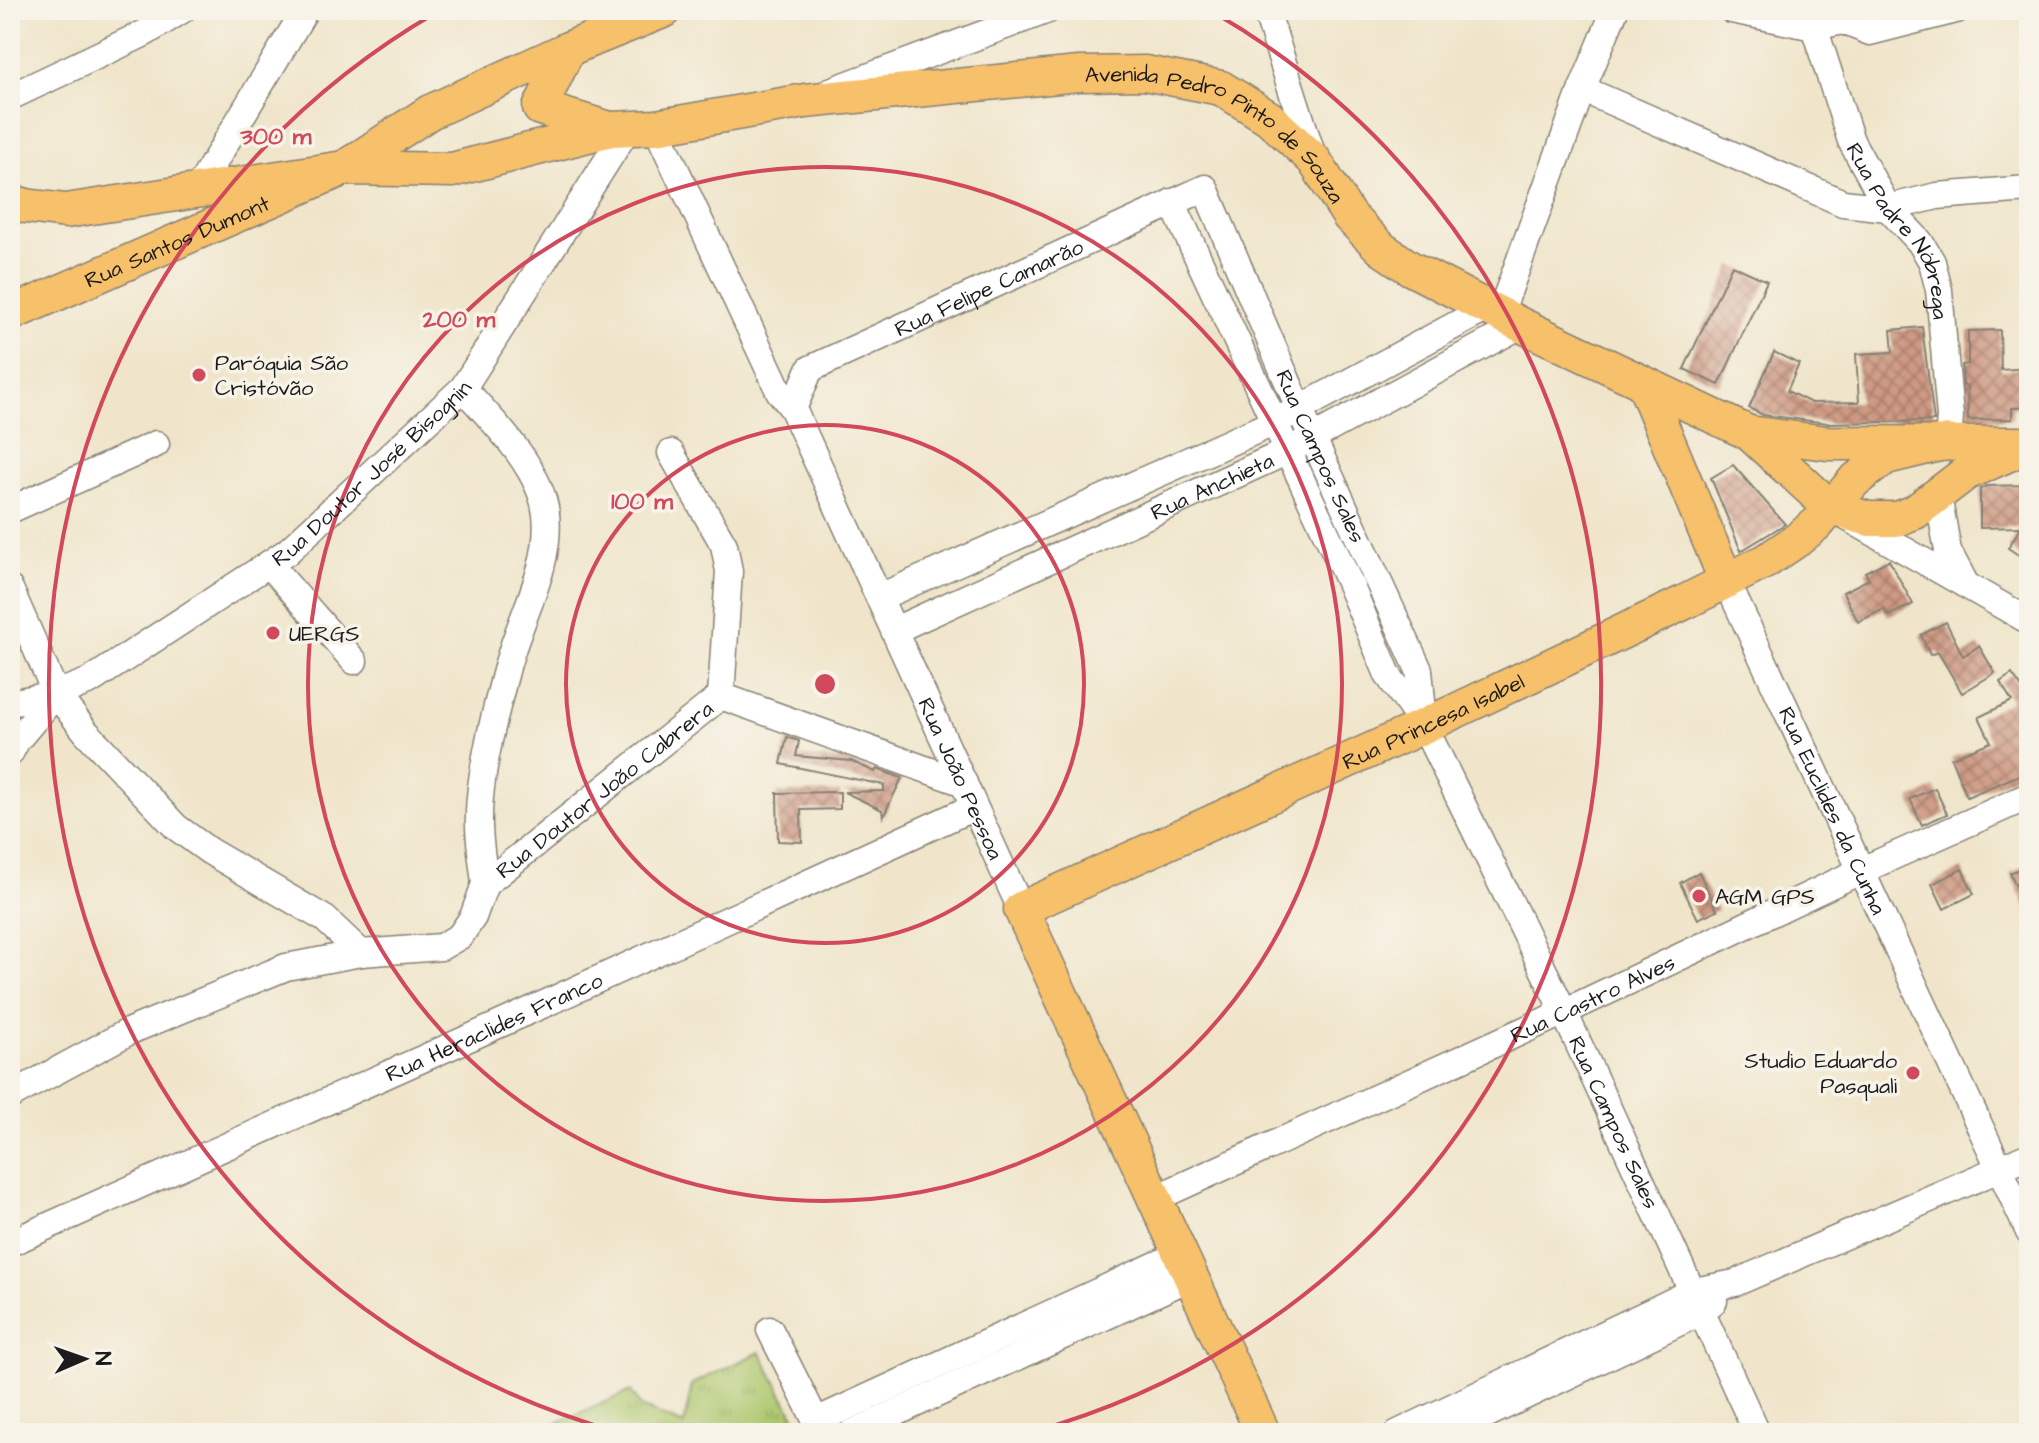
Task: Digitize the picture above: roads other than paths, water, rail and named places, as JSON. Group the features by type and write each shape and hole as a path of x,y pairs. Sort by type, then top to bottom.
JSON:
{"main road":[{"name":"Rua Santos Dumont","path":"10,314 344,168 430,112 568,49 665,10"},
{"path":"518,154 526,148 535,132 540,108 568,49"},
{"name":"Avenida Pedro Pinto de Souza","path":"518,154 632,128 805,101 1079,74 1145,73 1221,88 1269,118 1314,160 1349,216 1382,249 1410,268 1503,316 1749,433 1831,508 1869,519 1897,519 1915,512 1966,473 2029,445"},
{"path":"497,81 530,98 540,108"},
{"name":"Avenida Pedro Pinto de Souza","path":"540,108 632,128"},
{"path":"430,112 428,133 432,152 441,164 452,170"},
{"name":"Rua Santos Dumont","path":"344,168 452,170 518,154"},
{"path":"10,201 66,211 344,168"},
{"name":"Rua Euclides da Cunha","path":"1644,384 1726,580"},
{"name":"Avenida Pedro Pinto de Souza","path":"1749,433 1827,443 2029,445"},
{"name":"Rua Princesa Isabel","path":"1021,909 1424,726 1766,561 1797,540 1854,481 1886,457 1948,442"},
{"name":"Rua João Pessoa","path":"1021,909 1263,1433"}],"street":[{"path":"10,97 145,33 182,10"},
{"path":"198,189 305,10"},
{"path":"805,101 1048,10"},
{"path":"1266,10 1314,160"},
{"path":"1503,316 1582,89 1615,10"},
{"path":"1732,10 1814,27 1858,18 1956,10"},
{"name":"Rua Padre Nóbrega","path":"1814,27 1851,141 1888,208 1920,242 1932,262 1939,290 1949,403 1948,442"},
{"path":"1582,89 1843,203 1888,208 1937,196 2029,189"},
{"name":"Rua Doutor José Bisognin","path":"10,703 56,694 90,681 287,552 463,388 632,128"},
{"name":"Rua João Pessoa","path":"632,128 779,391 793,409 1021,909"},
{"name":"Rua Felipe Camarão","path":"793,409 810,369 1205,188"},
{"name":"Rua Campos Sales","path":"1205,188 1299,408 1419,670 1424,726"},
{"name":"Rua Campos Sales","path":"1172,202 1349,582 1388,675 1424,726 1564,1012 1757,1433"},
{"name":"Rua Anchieta","path":"880,597 1273,423 1299,408 1503,316"},
{"name":"Rua Anchieta","path":"895,630 1286,452 1503,316"},
{"path":"463,388 492,419 532,473 546,511 547,547 508,665 481,785 479,817 485,884"},
{"path":"10,510 156,444"},
{"path":"671,453 724,545 729,571 721,696"},
{"path":"1938,495 1948,551 1965,583"},
{"path":"1080,508 1095,539"},
{"path":"1831,508 2029,621"},
{"path":"269,564 354,661"},
{"path":"1349,582 1374,570"},
{"name":"Rua Euclides da Cunha","path":"1726,580 2029,1232"},
{"path":"10,589 56,694 86,732 176,827 209,851 325,919 361,953"},
{"path":"10,753 17,740 56,694"},
{"name":"Rua Doutor João Cabrera","path":"10,1096 130,1031 286,967 361,953 441,947 460,936 473,917 485,884 721,696 969,795"},
{"name":"Rua Heraclides Franco","path":"10,1243 489,1029 969,795"},
{"name":"Rua Castro Alves","path":"1156,1198 1564,1012 1860,871 2029,796"},
{"path":"1398,1433 1537,1378 1735,1283 2029,1156"},
{"path":"770,1330 819,1427 1185,1265"},
{"path":"852,1433 1185,1265"},
{"path":"1448,1433 1537,1378"}],"place":[{"name":"Paróquia São Cristóvão","path":"199,375"},
{"name":"UERGS","path":"273,633"},
{"name":"AGM GPS","path":"1699,896"},
{"name":"Studio Eduardo Pasquali","path":"1913,1073"}]}
